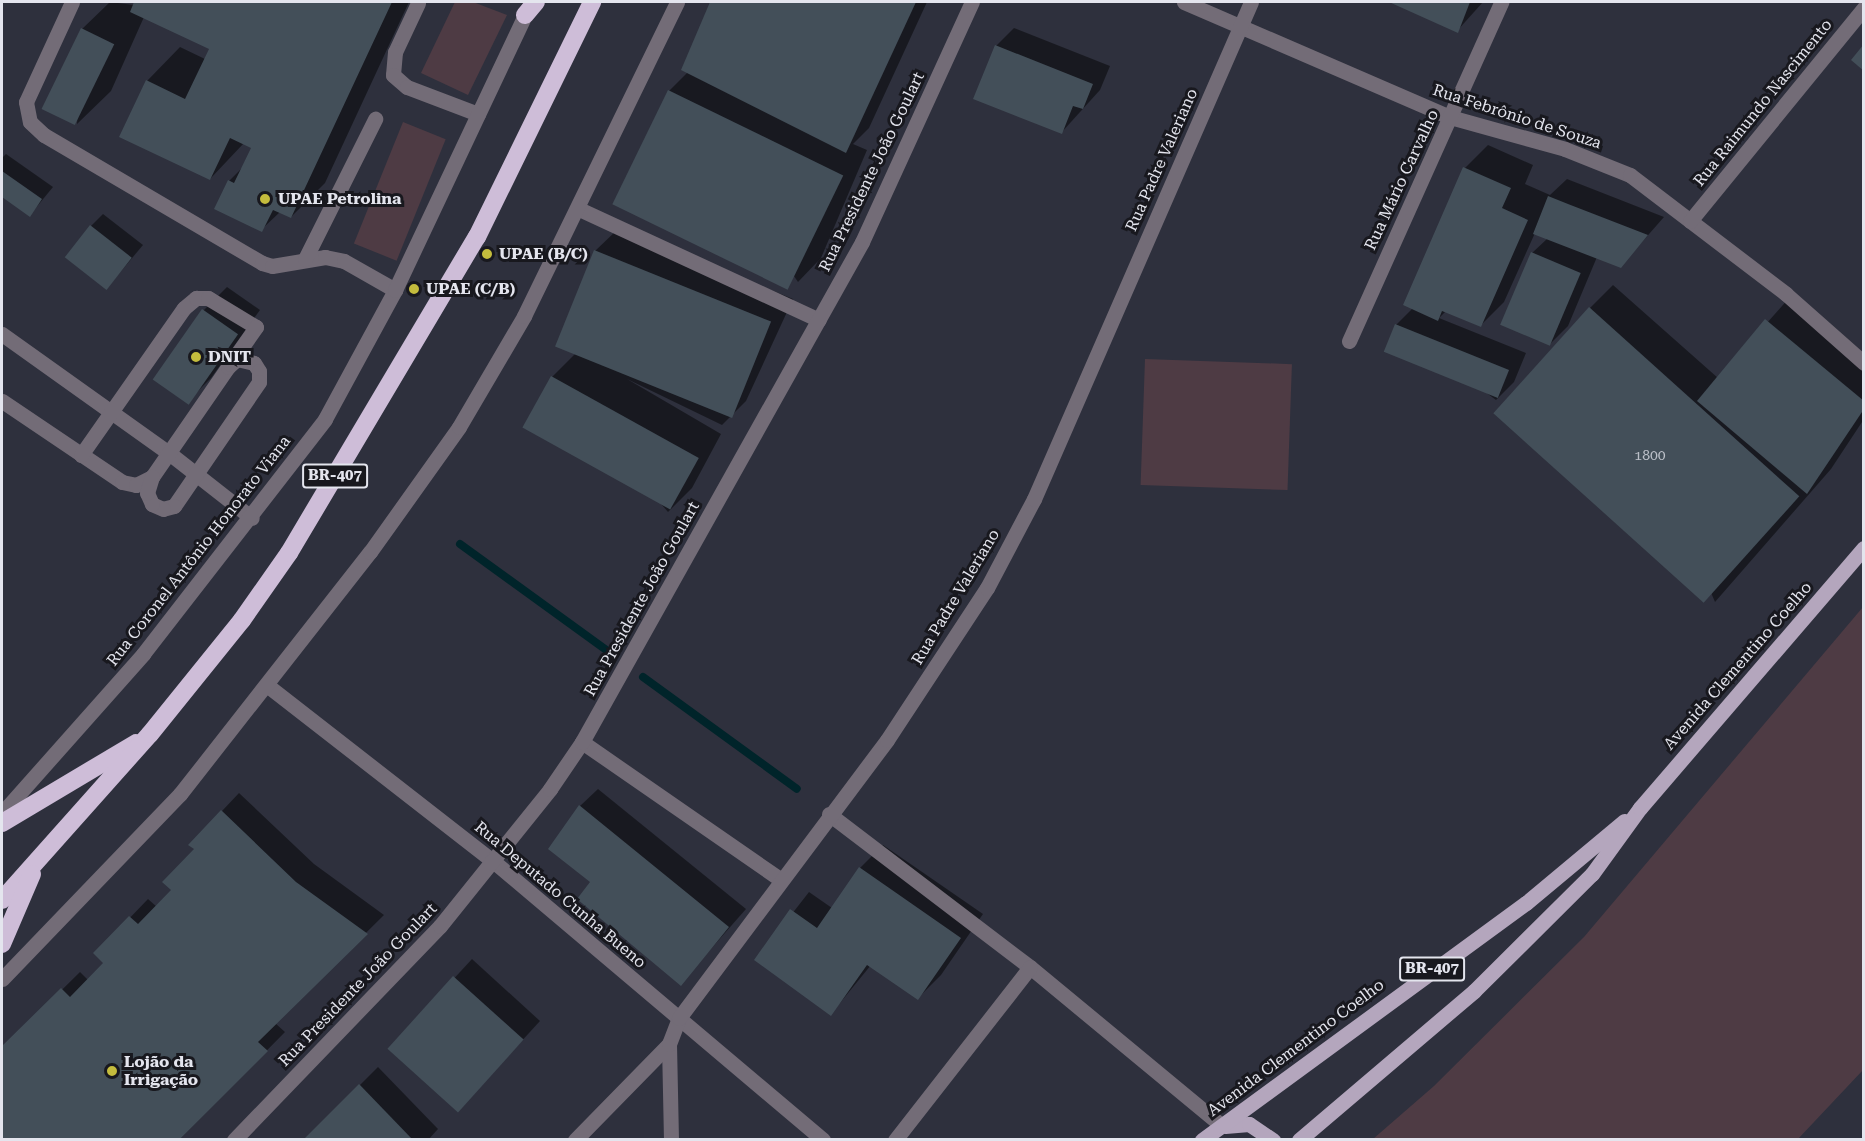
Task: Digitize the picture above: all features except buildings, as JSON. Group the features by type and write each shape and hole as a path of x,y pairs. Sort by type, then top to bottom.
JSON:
{"highway":[{"name":"BR-407","path":"2,900 150,734 242,620 289,553 477,237 592,2"},
{"path":"2,823 150,734"},
{"name":"BR-407","path":"2,944 38,861"}],"main road":[{"name":"Avenida Clementino Coelho","path":"1299,1140 1482,983 1592,874 1640,808 1863,548"},
{"name":"Avenida Clementino Coelho","path":"1202,1140 1526,903 1640,808"},
{"path":"1222,1126 1249,1124 1273,1140"}],"street":[{"path":"72,2 29,93 26,113 30,122 44,135 262,263 272,266 325,257 344,261 396,290"},
{"path":"2,979 180,794 267,686 459,427 524,316 579,208 677,2"},
{"name":"Rua Presidente João Goulart","path":"234,1140 440,926 493,861 582,742 862,242 972,2"},
{"name":"Rua Febrônio de Souza","path":"1184,2 1450,117 1565,149 1630,175 1786,294 1863,363"},
{"name":"Rua Padre Valeriano","path":"575,1140 669,1044 679,1018 829,814 894,731 987,588 1034,499 1251,2"},
{"name":"Rua Mário Carvalho","path":"1348,341 1501,2"},
{"path":"418,3 395,52 393,75 407,87 478,114"},
{"name":"Rua Coronel Antônio Honorato Viana","path":"2,813 143,654 252,518 325,419 396,290 531,6"},
{"name":"Rua Raimundo Nascimento","path":"1690,222 1863,8"},
{"path":"305,259 375,119"},
{"path":"579,208 819,320"},
{"path":"2,401 81,454 129,484 146,483 170,453 256,327 215,301 196,298 184,308 81,454"},
{"path":"2,334 170,453 252,518"},
{"path":"152,477 147,493 152,504 163,508 178,502 259,382 257,367 249,360 237,359 228,367"},
{"name":"Rua Deputado Cunha Bueno","path":"267,686 493,861 823,1140"},
{"path":"582,742 781,880"},
{"path":"829,814 1030,967 1222,1126"},
{"path":"895,1140 1030,967"},
{"path":"669,1044 671,1140"}],"shaded area":[{"path":"455,2 473,2 507,15 468,95 421,73"},
{"path":"403,122 446,139 397,261 354,243"},
{"path":"1145,359 1292,364 1288,490 1141,485"},
{"path":"1863,607 1863,1070 1798,1139 1373,1139 1434,1086 1584,937"}],"waterway":[{"path":"460,544 609,652"},
{"path":"643,677 797,789"}],"place":[{"name":"UPAE Petrolina","path":"265,199"},
{"name":"UPAE (B/C)","path":"487,254"},
{"name":"UPAE (C/B)","path":"414,289"},
{"name":"DNIT","path":"196,357"},
{"name":"Lojão da Irrigação","path":"112,1071"}]}
